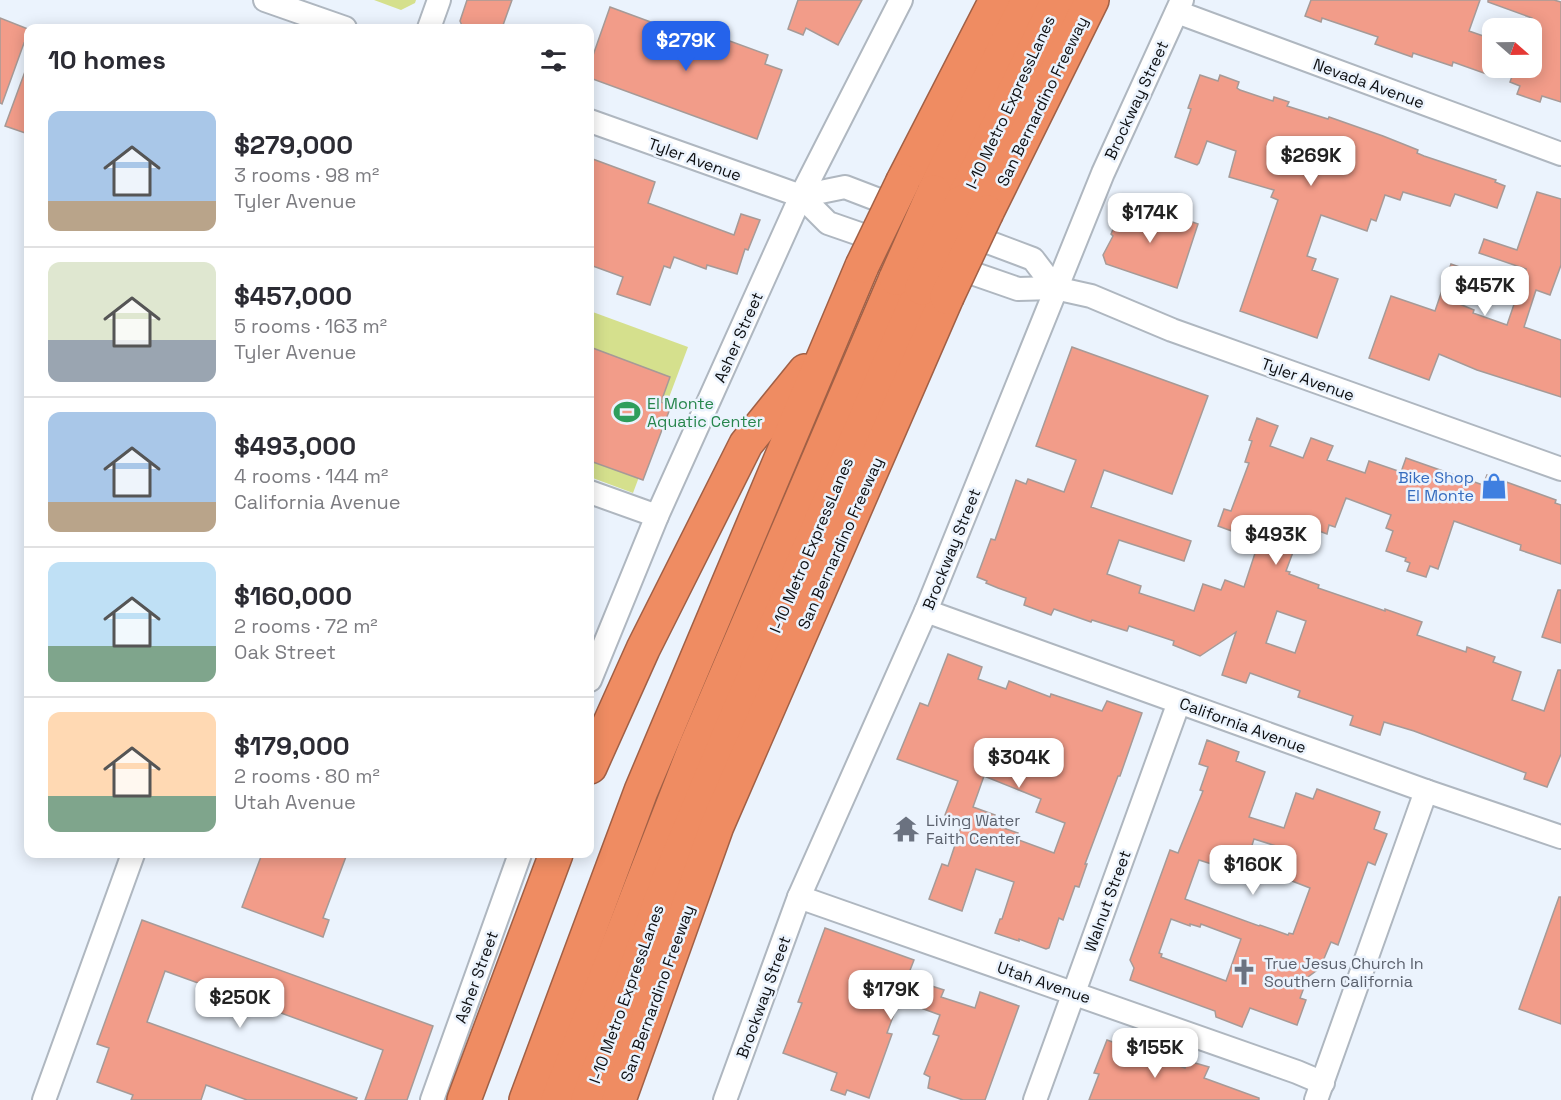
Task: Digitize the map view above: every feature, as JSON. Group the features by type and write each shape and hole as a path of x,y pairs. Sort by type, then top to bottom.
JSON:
{"highway":[{"path":"526,1100 641,791 830,339 903,181 996,0"},
{"name":"I-10 Metro ExpressLanes","path":"961,202 1028,0"},
{"name":"I-10 Metro ExpressLanes","path":"588,1100 677,860 730,732 922,288 1058,0"},
{"name":"San Bernardino Freeway","path":"619,1100 717,825 922,288 961,202 1092,0"},
{"name":"I-10 Metro ExpressLanes","path":"558,1100 695,748 922,288"},
{"path":"594,758 643,649 746,444 830,339"},
{"path":"464,1100 555,858"}],"street":[{"path":"266,0 334,24"},
{"path":"430,24 439,0"},
{"name":"Asher Street","path":"594,670 657,516 801,196 901,0"},
{"name":"Nevada Avenue","path":"1179,6 1561,154"},
{"name":"Brockway Street","path":"725,1100 799,897 926,611 1103,173 1179,6"},
{"name":"Tyler Avenue","path":"594,122 801,196 828,223 1018,289 1055,288 1091,296 1172,330 1561,469"},
{"path":"801,196 845,187 1033,259 1055,288"},
{"path":"594,493 657,516"},
{"name":"California Avenue","path":"926,611 1426,791 1560,833"},
{"name":"Walnut Street","path":"1035,1100 1179,702"},
{"path":"1319,1092 1426,791"},
{"path":"44,1100 132,858"},
{"name":"Asher Street","path":"432,1100 519,858"},
{"name":"Utah Avenue","path":"799,897 1297,1072 1319,1092"}],"green space":[{"path":"374,0 416,0 415,3 401,10"},
{"name":"El Monte Aquatic Center","path":"594,312 688,347 633,493 594,478"}],"building":[{"path":"467,0 512,0 503,24 461,24 460,21"},
{"path":"798,0 862,0 838,45 806,28 803,35 788,29"},
{"path":"1311,0 1480,0 1469,31 1482,36 1482,72 1453,62 1452,66 1413,53 1412,57 1375,44 1378,37 1322,18 1321,22 1305,16"},
{"path":"1488,0 1554,0 1561,2 1561,102 1542,96 1540,102 1517,94 1520,86 1510,82 1511,78 1542,78 1542,18 1532,18 1488,2"},
{"path":"610,7 713,45 716,36 768,55 765,64 782,70 757,139 594,79 594,53"},
{"path":"0,18 24,27 24,43 2,104 0,103"},
{"path":"24,74 24,133 5,126"},
{"path":"1200,75 1218,81 1220,75 1239,82 1237,88 1240,90 1273,101 1274,97 1289,102 1287,106 1328,119 1329,117 1383,136 1418,150 1417,153 1424,156 1496,180 1495,182 1505,186 1497,208 1455,194 1450,206 1403,192 1400,200 1385,195 1376,221 1371,219 1367,231 1321,215 1307,256 1316,259 1312,270 1338,279 1317,338 1240,311 1278,200 1271,197 1274,190 1229,177 1236,151 1207,141 1197,165 1175,157 1191,109 1188,108"},
{"path":"594,159 655,182 648,203 734,235 741,214 760,220 748,250 745,249 737,274 707,265 706,269 674,257 670,268 664,266 650,305 617,294 623,277 594,266"},
{"path":"1537,192 1561,199 1561,265 1550,295 1536,290 1524,327 1561,340 1561,397 1477,370 1439,354 1429,380 1369,358 1391,296 1435,311 1451,264 1468,270 1457,303 1474,310 1473,313 1507,325 1526,269 1479,253 1484,239 1517,250"},
{"path":"1126,199 1166,217 1167,213 1198,224 1177,288 1106,264 1103,255 1113,236 1111,234"},
{"path":"1072,347 1208,396 1172,494 1104,470 1091,507 1191,541 1184,561 1119,540 1107,574 1141,586 1139,593 1194,611 1203,584 1221,590 1225,580 1244,587 1259,541 1218,526 1224,509 1231,511 1249,463 1245,462 1252,441 1249,440 1257,418 1278,426 1270,446 1303,458 1311,438 1333,446 1327,460 1365,473 1369,461 1401,472 1406,458 1483,485 1487,475 1556,500 1555,503 1561,505 1561,564 1520,550 1521,545 1454,521 1438,569 1430,566 1426,577 1407,571 1410,563 1405,561 1406,558 1386,551 1393,531 1386,528 1391,515 1346,498 1335,527 1329,525 1327,534 1303,525 1286,571 1319,585 1318,588 1422,622 1417,635 1466,652 1467,647 1495,657 1493,662 1521,672 1512,700 1544,711 1558,670 1561,670 1561,754 1547,787 1524,779 1526,773 1414,731 1384,722 1380,735 1350,725 1353,716 1298,697 1300,691 1250,673 1246,683 1222,675 1236,632 1200,656 1173,645 1174,641 1129,626 1127,631 1054,609 1051,615 1024,605 1026,598 986,583 987,581 977,577 991,539 995,540 1016,480 1026,484 1028,479 1064,492 1076,460 1036,446","holes":["1277,611 1306,621 1295,653 1266,643"]},
{"path":"594,348 670,377 661,402 671,406 643,480 594,462"},
{"path":"1558,590 1561,590 1561,643 1542,637"},
{"path":"948,654 982,667 978,679 1006,689 1009,681 1050,697 1051,694 1102,711 1107,701 1142,713 1085,864 1087,864 1079,887 1075,886 1063,920 1059,918 1049,948 995,933 1014,882 976,869 962,911 929,899 942,864 948,866 963,821 945,815 958,781 897,759 920,703 928,706","holes":["984,776 1041,799 1036,812 1065,823 1054,853 1016,839 1018,833 992,824 995,815 973,807"]},
{"path":"1207,740 1239,752 1236,761 1265,772 1249,817 1284,828 1296,793 1313,799 1317,789 1380,812 1374,829 1387,834 1375,865 1368,862 1338,945 1331,942 1320,968 1308,977 1300,998 1306,1000 1297,1025 1250,1008 1242,1027 1216,1017 1215,1011 1130,980 1134,968 1130,960 1170,850 1178,853 1203,791 1200,790 1208,767 1199,764","holes":["1254,839 1289,850 1279,876 1310,888 1293,934 1288,935 1259,926 1185,899 1199,860 1243,874","1171,919 1190,926 1190,924 1200,927 1201,924 1241,939 1226,981 1161,957 1162,954 1159,953"]},
{"path":"260,858 346,858 323,918 329,920 323,937 242,907"},
{"path":"1559,897 1561,897 1561,1024 1519,1009"},
{"path":"142,920 433,1026 407,1100 365,1100 383,1050 165,971 147,1022 357,1098 356,1100 247,1100 206,1085 201,1100 131,1100 133,1095 97,1082 109,1048 97,1044"},
{"path":"825,928 914,960 907,978 944,990 941,997 975,1008 980,992 1019,1006 985,1100 963,1100 928,1088 930,1077 924,1074 939,1036 933,1034 940,1015 899,1000 887,1033 892,1034 869,1098 847,1090 845,1095 831,1090 837,1073 783,1053 802,1003 798,1002"},
{"path":"1107,1040 1185,1068 1188,1061 1209,1067 1204,1078 1259,1098 1259,1100 1089,1100 1099,1074 1094,1073"}],"place":[{"name":"El Monte Aquatic Center","path":"627,412"},
{"name":"Bike Shop El Monte","path":"1494,486"},
{"name":"Living Water Faith Center","path":"906,829"},
{"name":"True Jesus Church In Southern California","path":"1244,972"}]}
